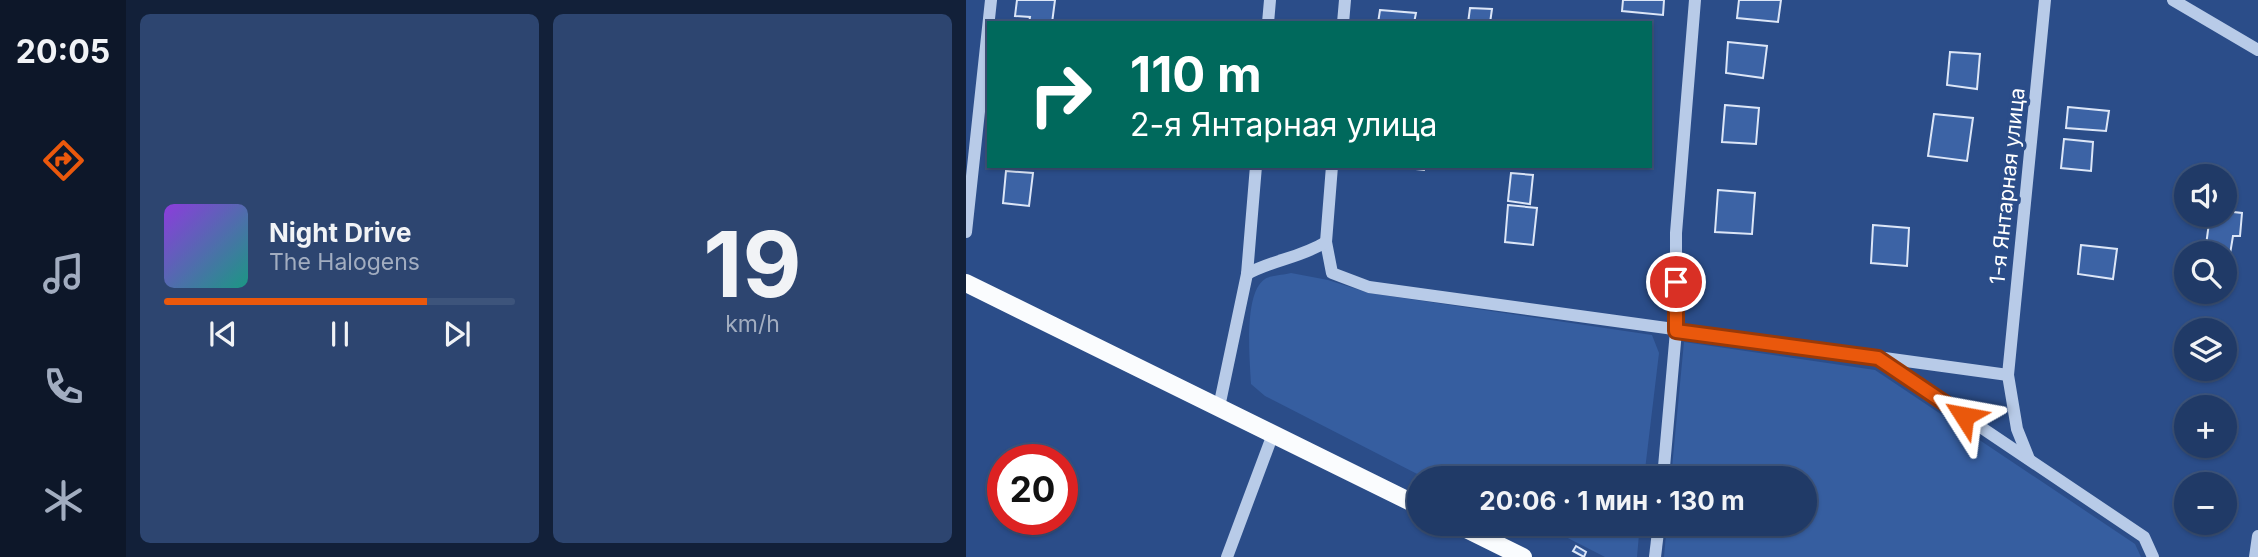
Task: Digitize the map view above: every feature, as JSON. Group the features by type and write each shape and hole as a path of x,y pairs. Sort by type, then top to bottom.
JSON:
{"main road":[{"path":"966,283 1407,500"},
{"path":"1480,536 1523,557"}],"street":[{"path":"989,21 991,0"},
{"path":"1268,21 1270,0"},
{"path":"1343,21 1345,0"},
{"path":"1664,466 1676,331 1676,233 1695,0"},
{"name":"1-я Янтарная улица","path":"2029,459 2017,429 2008,375 2045,0"},
{"path":"2173,0 2258,50"},
{"path":"966,232 987,37"},
{"path":"1219,407 1247,274 1256,168"},
{"path":"1332,168 1326,242 1332,273 1369,287 2008,375"},
{"path":"1247,274 1265,264 1310,253 1326,242"},
{"path":"1878,358 2144,537 2153,557"},
{"path":"1227,557 1273,434"},
{"path":"1656,557 1657,536"},
{"path":"2255,557 2258,536"}],"shaded area":[{"path":"1291,273 1328,280 1369,293 1652,335 1659,353 1645,466 1407,466 1407,469 1265,396 1251,384 1249,328 1253,298 1258,287 1271,277"},
{"path":"1684,342 1875,370 2135,544 2141,557 1664,557 1666,536 1817,536 1817,466 1672,466"},
{"path":"1564,536 1639,536 1637,557 1605,557"}],"building":[{"path":"1017,0 1055,0 1052,21 1029,21 1030,17 1015,16"},
{"path":"1623,0 1664,0 1663,15 1622,11"},
{"path":"1739,0 1781,0 1778,22 1737,18"},
{"path":"1470,8 1492,9 1490,21 1468,21"},
{"path":"1380,10 1416,13 1414,21 1378,21"},
{"path":"1728,42 1767,46 1763,78 1726,73"},
{"path":"1950,52 1980,54 1977,89 1947,85"},
{"path":"1725,105 1759,108 1756,144 1722,142"},
{"path":"2068,107 2109,111 2106,131 2066,128"},
{"path":"1934,114 1973,118 1967,161 1928,156"},
{"path":"2064,139 2093,142 2091,171 2061,168"},
{"path":"1006,171 1033,173 1029,206 1003,203"},
{"path":"1511,173 1533,175 1530,204 1508,201"},
{"path":"1718,190 1755,193 1752,234 1715,232"},
{"path":"1508,205 1537,208 1533,245 1505,242"},
{"path":"2237,212 2242,213 2240,236 2233,236 2232,241 2207,241 2208,227 2237,227"},
{"path":"1873,225 1909,228 1907,266 1871,263"},
{"path":"2081,245 2117,249 2113,279 2078,274"},
{"path":"1576,546 1586,552 1584,557 1573,551"}],"route":[{"path":"1676,282 1676,331 1878,358 1964,416"}]}
